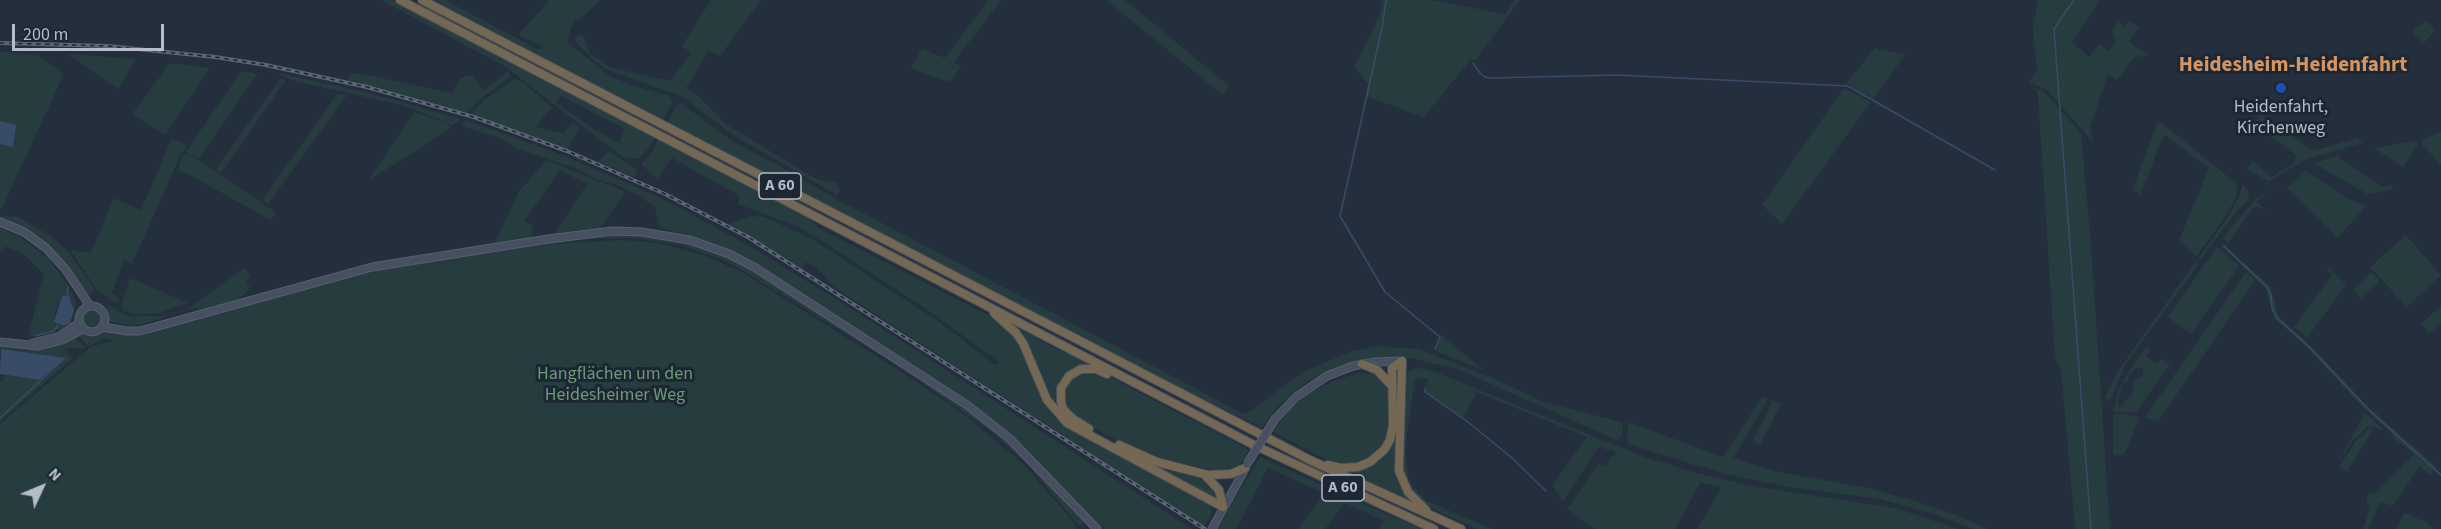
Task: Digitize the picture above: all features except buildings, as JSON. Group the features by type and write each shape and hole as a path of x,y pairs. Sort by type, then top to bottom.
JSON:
{"highway":[{"name":"A 60","path":"400,0 1302,469 1434,529"},
{"name":"A 60","path":"422,0 1310,460 1461,529"},
{"path":"975,299 1016,333 1029,353 1047,400 1067,423 1223,507"},
{"path":"1310,460 1350,468 1365,465 1376,459 1387,446 1392,433 1394,402 1392,368 1402,361"},
{"path":"1402,361 1399,471 1404,487 1412,498 1438,520"},
{"path":"1362,364 1383,374 1393,386"},
{"path":"1149,390 1096,369 1082,369 1075,371 1064,381 1061,388 1061,402 1067,414 1073,419 1113,442 1158,462 1200,473 1223,476 1246,466"},
{"path":"1200,473 1214,483 1222,498 1223,507"}],"main road":[{"path":"0,222 24,232 57,258 87,307"},
{"path":"81,326 93,332 104,324 157,326 364,269 613,231 648,232 690,240 729,254 754,267 967,405 1009,438 1097,529"},
{"path":"87,307 101,309 104,324"},
{"path":"81,326 80,314 87,307"},
{"path":"0,342 27,344 60,336 81,326"},
{"path":"1212,529 1246,466 1275,419 1289,403 1311,386 1336,372 1362,364 1402,361"},
{"path":"1207,529 1218,516"}],"green space":[{"path":"381,0 391,0 654,138 648,149 638,159 623,157 504,66","holes":["561,96 625,129 619,143 595,130 556,103"]},
{"path":"434,0 445,0 537,49 543,49 542,46 518,35 550,0 600,0 578,21 574,20 567,42 610,76 669,96 673,101 663,120"},
{"path":"711,0 761,0 720,56 709,51 686,88 697,95 726,124 814,178 837,182 840,191 837,195 736,137 683,97 608,70 596,62 575,41 578,35 584,37 590,54 609,67 670,81 691,53 682,46"},
{"path":"988,0 1001,0 954,62 961,66 950,82 910,68 922,49 945,58"},
{"path":"1106,0 1125,0 1229,86 1223,95"},
{"path":"1383,0 1432,0 1505,14 1515,0 1520,0 1475,61 1471,59 1424,117 1366,95 1368,84 1354,67 1379,17"},
{"path":"2036,0 2100,0 2072,42 2089,57 2099,44 2108,51 2116,42 2112,29 2119,21 2124,26 2129,21 2139,28 2129,42 2148,55 2133,58 2117,80 2108,74 2090,127 2093,142 2047,90 2029,82 2037,71 2033,28"},
{"path":"2426,21 2434,28 2434,31 2424,43 2413,34 2415,28"},
{"path":"1875,48 1905,55 1873,99 1849,84 1845,85"},
{"path":"0,52 37,55 64,74 0,212 0,144 13,147 15,125 0,121"},
{"path":"68,54 136,59 118,89"},
{"path":"170,63 210,68 165,135 132,114"},
{"path":"241,71 257,74 199,159 186,152"},
{"path":"508,71 511,77 483,97 466,113 348,80 349,73 367,75 452,93 461,78 471,75 484,90"},
{"path":"277,73 365,92 461,119 453,125 405,106 294,81"},
{"path":"280,79 286,80 221,173 216,169"},
{"path":"514,79 520,80 552,107 535,127 563,133 572,123 580,128 567,149 471,114 485,100"},
{"path":"1844,88 1871,102 1782,224 1762,205"},
{"path":"2036,88 2046,94 2081,133 2110,529 2075,529 2061,369 2055,357"},
{"path":"338,93 347,95 268,204 262,200"},
{"path":"681,103 732,141 827,194 1242,413 1255,408 1303,372 1352,351 1377,346 1419,349 1490,377 1544,402 1621,422 1623,425 1621,437 1617,440 1457,369 1410,358 1389,357 1372,357 1346,364 1312,379 1277,407 1262,428 1140,368 668,122 675,107"},
{"path":"414,112 447,123 451,128 368,181"},
{"path":"2261,114 2313,151 2357,138 2363,143 2307,159 2269,181 2246,169 2253,161 2271,177 2295,162 2296,155 2254,123"},
{"path":"466,120 565,156 663,199 746,244 844,304 1192,529 1104,529 1014,439 954,391 762,268 732,252 692,236 660,228 655,207 637,195 616,184 598,180 574,168 518,149 495,136 467,128 463,124"},
{"path":"2158,120 2237,184 2237,195 2226,216 2196,257 2179,240 2209,168 2164,134 2140,196 2133,189"},
{"path":"2441,132 2441,165 2421,143 2425,138"},
{"path":"172,138 188,146 181,154 132,264 124,260 112,293 120,299 115,303 96,289 70,250 91,253 113,198 141,210"},
{"path":"658,140 810,219 819,228 992,317 1008,329 1025,353 1038,392 1052,415 1068,429 1207,502 1212,510 1211,517 1203,526 835,288 816,267 805,262 802,268 728,224 750,216 764,217 812,239 938,321 995,365 999,362 928,310 797,226 738,204 740,196 672,158 657,179 641,164 652,152"},
{"path":"2416,141 2418,144 2403,167 2374,148"},
{"path":"608,151 638,170 634,177 598,162"},
{"path":"189,154 274,211 275,214 270,220 192,176 177,170 183,155"},
{"path":"2340,155 2340,159 2384,187 2393,185 2391,190 2367,194 2314,163"},
{"path":"546,160 626,192 600,228 553,236 587,184 560,170 524,221 533,226 532,239 494,244 518,193"},
{"path":"2306,171 2350,200 2366,206 2338,238 2287,188"},
{"path":"2242,184 2248,191 2249,199 2236,212 2201,259 2198,259 2228,217 2240,195"},
{"path":"2273,185 2257,202 2267,211 2259,207 2253,208 2228,243 2223,239 2255,200"},
{"path":"0,216 18,217 51,236 70,254 95,290 88,296 68,267 42,241 26,230 0,219"},
{"path":"0,228 19,236 49,259 67,284 77,304 74,310 69,296 62,296 55,313 57,325 64,326 64,328 28,337 44,274 23,254 5,246 3,251 0,251"},
{"name":"Hangflächen um den Heidesheimer Weg","path":"614,234 654,236 687,242 729,257 753,270 949,396 1007,440 1084,523 1079,526 1027,464 993,433 903,369 729,262 681,245 634,238 588,239 556,244 621,240 657,243 704,255 743,273 903,373 965,415 1023,464 1073,521 1077,529 0,529 0,424 91,347 116,340 104,339 88,346 77,334 95,335 104,331 126,334 350,275 557,240"},
{"path":"2406,235 2441,275 2407,307 2370,267"},
{"path":"2221,243 2269,285 2278,316 2309,344 2368,406 2365,410 2307,347 2275,319 2265,288 2220,245"},
{"path":"2217,247 2239,266 2191,334 2168,317"},
{"path":"2196,261 2197,266 2125,365 2109,403 2105,396 2118,371"},
{"path":"2329,267 2346,285 2307,338 2294,327 2332,275 2326,270"},
{"path":"244,268 251,277 246,282 250,287 239,300 213,308 190,309 140,325 109,321 105,311 109,305 127,316 164,316 189,308"},
{"path":"2246,272 2255,280 2158,422 2145,417"},
{"path":"2371,272 2380,281 2361,299 2353,290"},
{"path":"130,278 188,303 159,313 134,314 124,311 121,306"},
{"path":"2441,306 2441,322 2429,334 2421,324"},
{"path":"92,309 99,312 102,319 99,326 92,329 85,326 82,319 85,312"},
{"path":"1011,323 1057,350 1068,352 1094,367 1071,371 1057,410"},
{"path":"1441,335 1485,371 1436,351"},
{"path":"74,336 85,348 64,349 73,358 0,421 0,382 3,382 4,375 39,380 64,359 0,349 0,346 33,348"},
{"path":"2146,346 2151,349 2146,356 2157,364 2162,358 2170,364 2136,412 2113,412 2120,386 2122,388 2118,398 2119,408 2134,391 2132,385 2135,379 2143,376 2143,368 2138,367 2126,383 2123,381"},
{"path":"1419,368 1438,373 1647,458 1751,486 1895,508 1958,529 1697,529 1722,487 1701,482 1675,529 1594,529 1567,509 1598,464 1604,466 1616,452 1599,447 1563,501 1552,485 1587,437 1476,392 1463,419 1425,392 1428,379 1420,377 1415,380 1408,425 1405,452 1408,476 1412,486 1427,501 1492,529 1477,529 1424,505 1408,488 1401,467 1404,380 1406,374 1412,369"},
{"path":"1086,371 1098,372 1113,379 1249,450 1238,468 1228,472 1164,459 1120,442 1086,424 1067,406 1064,394 1067,382"},
{"path":"1359,373 1373,374 1382,380 1390,401 1388,436 1381,448 1365,461 1343,466 1273,432 1290,409 1308,394 1333,381"},
{"path":"1762,397 1768,399 1733,458 1778,472 1864,487 1911,500 1954,514 1987,529 1974,529 1931,513 1879,499 1790,487 1725,474 1631,445 1627,441 1628,422 1723,457"},
{"path":"1773,401 1781,404 1760,445 1753,440"},
{"path":"2371,409 2437,467 2431,475 2419,467 2393,506 2380,502 2368,529 2363,529 2370,509 2366,502 2369,492 2376,493 2414,454 2392,437 2393,434 2368,412"},
{"path":"2365,413 2383,429 2381,431 2373,426 2366,427 2354,439 2336,466"},
{"path":"2113,415 2140,417 2124,454 2113,456"},
{"path":"1396,426 1396,472 1416,506 1341,470 1370,465"},
{"path":"2370,428 2373,430 2347,472 2339,467 2356,441"},
{"path":"1127,453 1198,477 1216,491 1219,499 1216,499"},
{"path":"1260,457 1422,529 1379,529 1384,521 1345,503 1325,529 1298,529 1325,493 1268,468 1238,526 1235,529 1217,529"},
{"path":"2404,513 2426,522 2434,529 2397,529"}],"water":[{"path":"0,121 16,125 13,147 0,144"},
{"path":"62,296 69,296 74,310 70,323 64,326 54,322"},
{"path":"1,349 65,358 39,380 0,374"}],"waterway":[{"path":"1386,0 1383,23 1340,216 1385,292 1440,337 1435,349"},
{"path":"2074,0 2054,29 2091,529"},
{"path":"1473,63 1480,73 1491,78 1617,75 1848,86 1995,170"},
{"path":"2224,246 2267,287 2277,318 2308,346 2369,410 2441,475"},
{"path":"67,296 68,287"},
{"path":"35,336 54,331 58,325"},
{"path":"0,418 65,358"},
{"path":"1425,388 1425,392 1468,422 1512,458 1546,491"}],"railway":[{"path":"0,43 108,46 215,57 266,65 367,87 474,117 567,151 665,194 748,237 1205,529"}],"place":[{"name":"Heidenfahrt, Kirchenweg","path":"2281,88"}],"district":[{"name":"Heidesheim-Heidenfahrt","path":"2293,66"}]}
